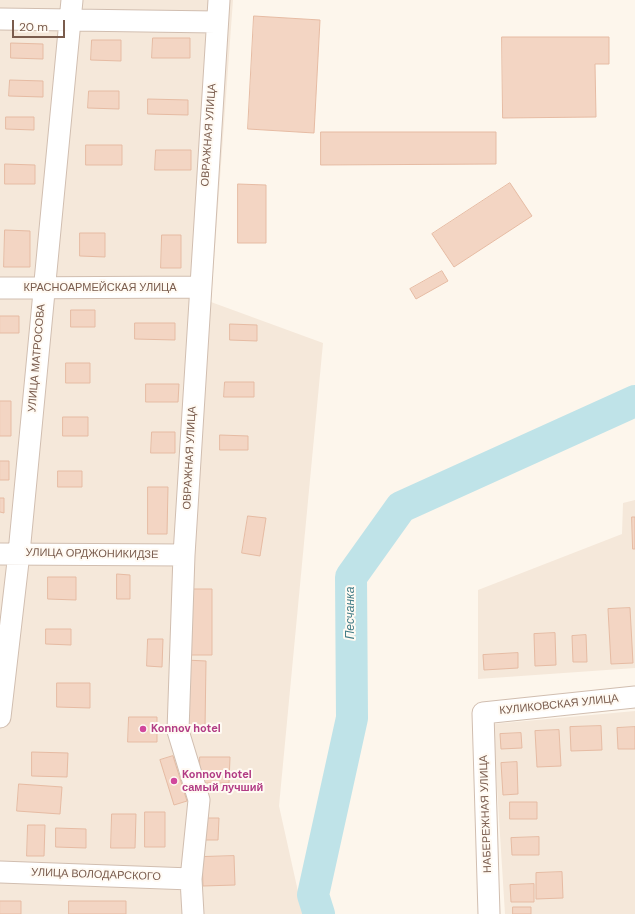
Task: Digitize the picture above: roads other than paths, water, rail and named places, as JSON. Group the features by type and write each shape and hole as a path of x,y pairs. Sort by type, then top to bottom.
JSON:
{"street":[{"name":"ОВРАЖНАЯ УЛИЦА","path":"193,914 191,879 199,800 178,731 184,555 216,22 219,0"},
{"path":"0,19 72,10 216,22"},
{"name":"УЛИЦА МАТРОСОВА","path":"0,717 9,553 43,288 72,10"},
{"name":"КРАСНОАРМЕЙСКАЯ УЛИЦА","path":"0,288 200,287"},
{"name":"УЛИЦА ОРДЖОНИКИДЗЕ","path":"9,553 184,555"},
{"name":"КУЛИКОВСКАЯ УЛИЦА","path":"483,713 635,697"},
{"name":"НАБЕРЕЖНАЯ УЛИЦА","path":"483,713 489,914"},
{"name":"УЛИЦА ВОЛОДАРСКОГО","path":"0,872 191,879"}],"waterway":[{"name":"Песчанка","path":"319,914 313,895 352,718 351,577 401,507 635,401"}],"place":[{"name":"Konnov hotel","path":"143,729"},
{"name":"Konnov hotel самый лучший","path":"174,781"}]}
